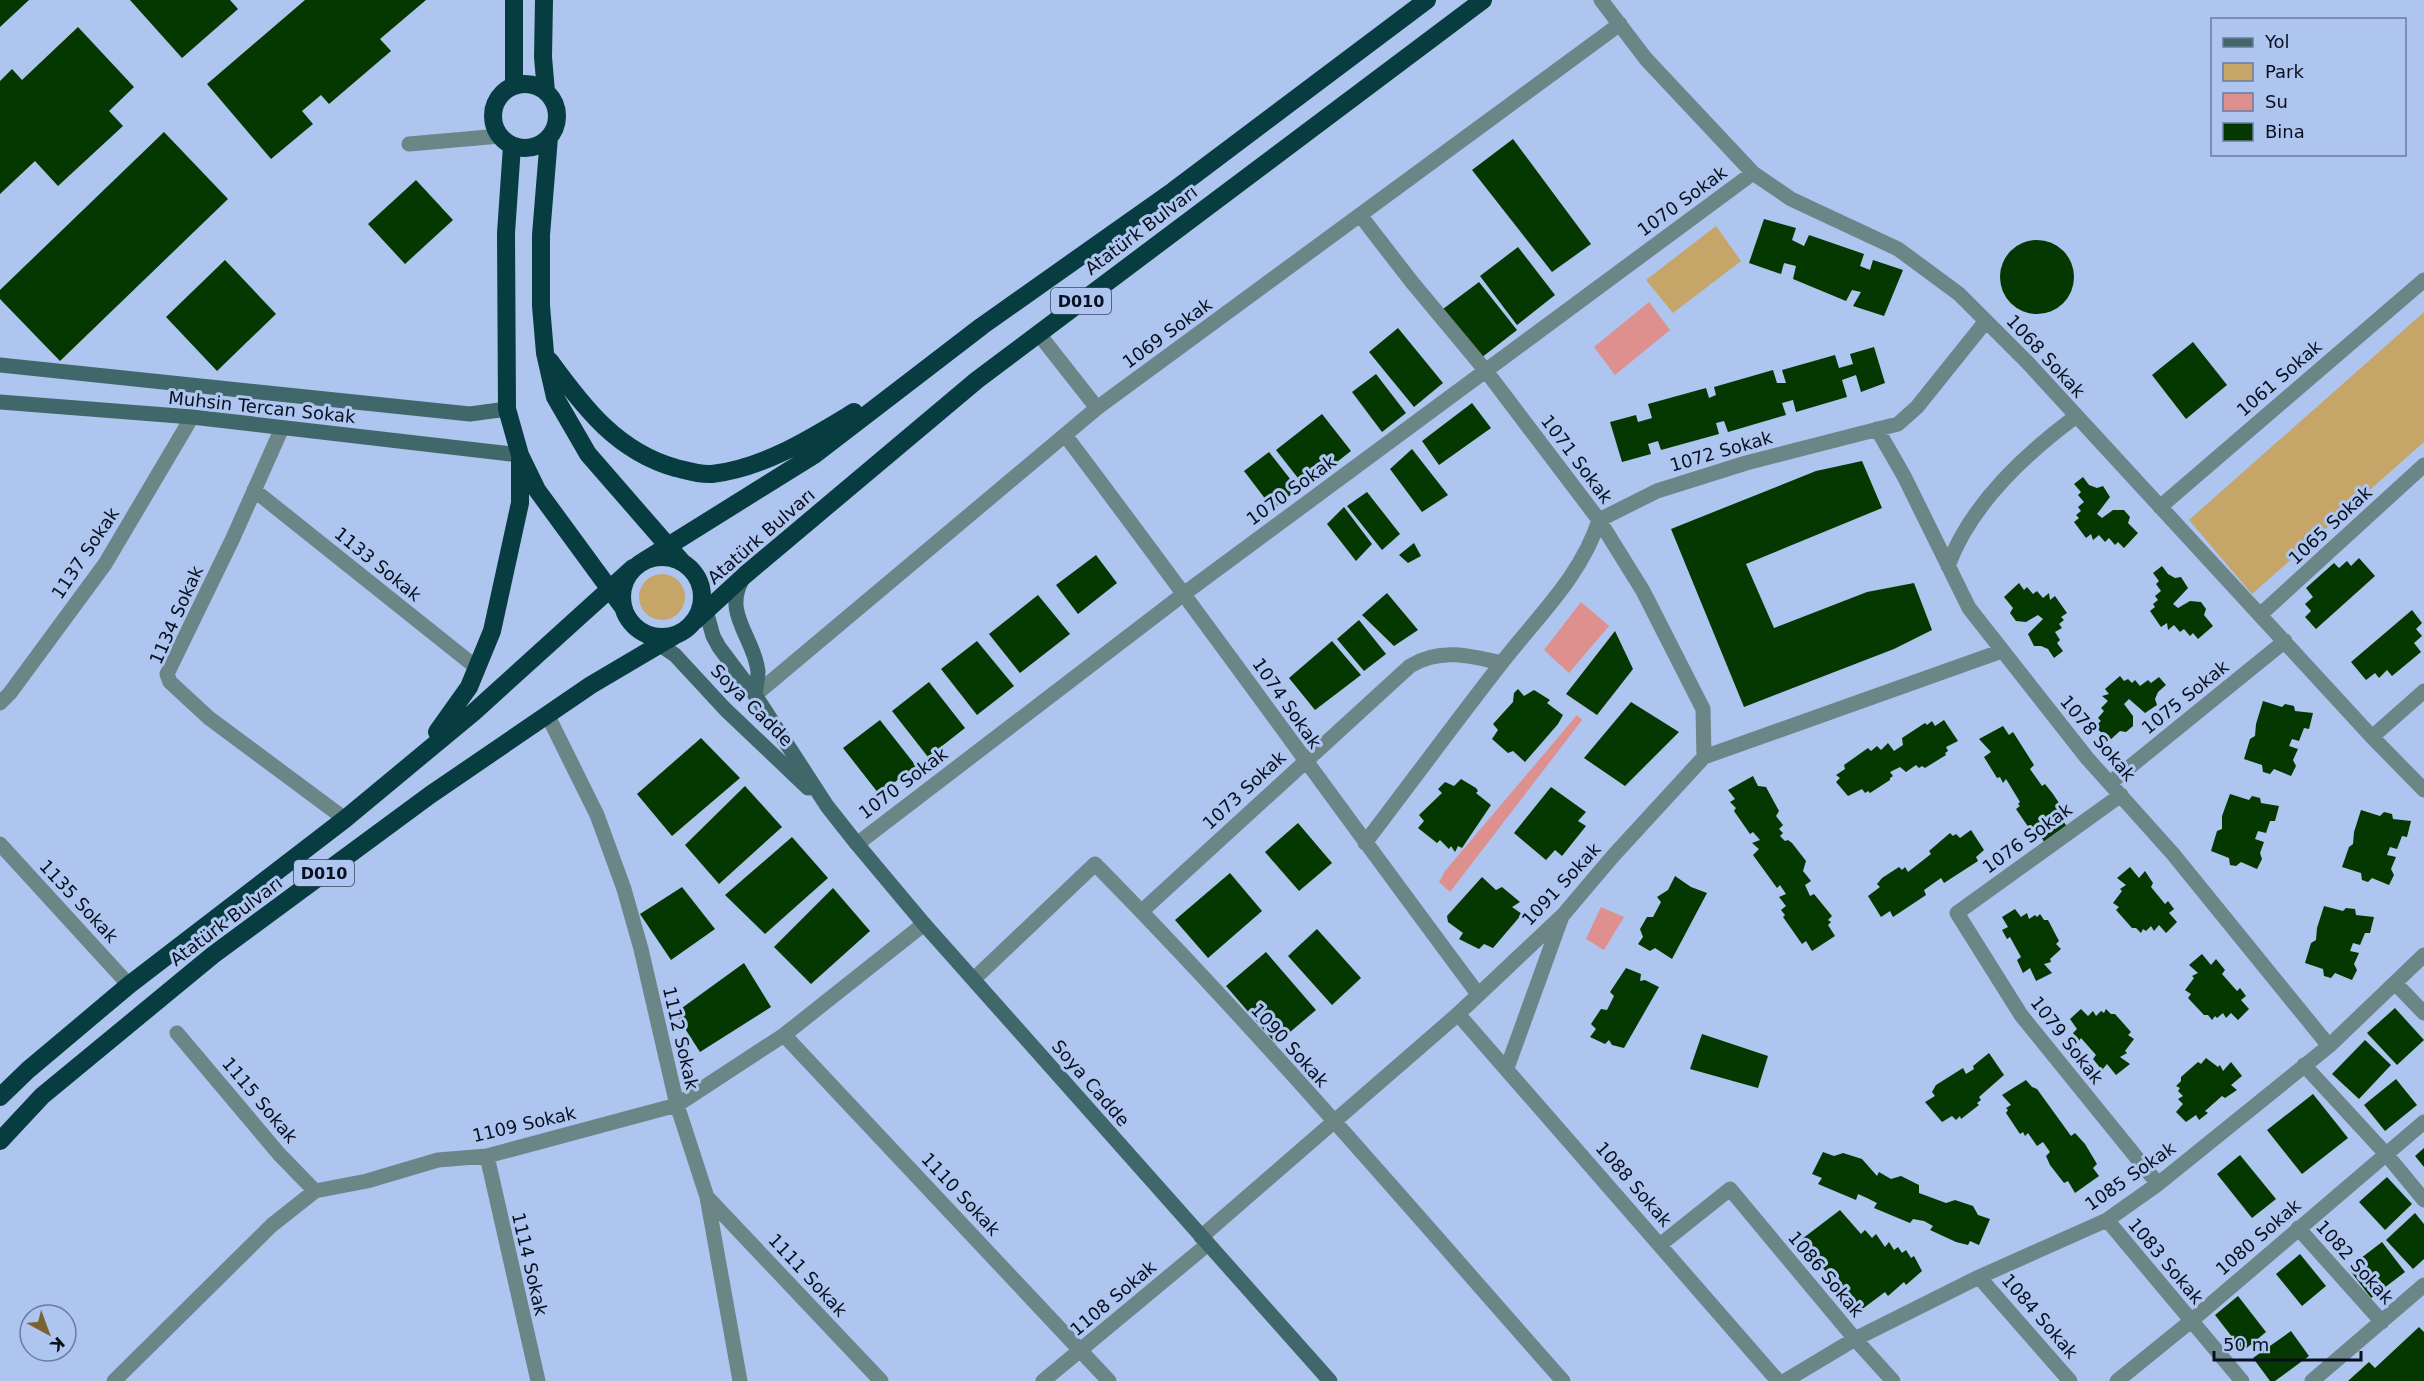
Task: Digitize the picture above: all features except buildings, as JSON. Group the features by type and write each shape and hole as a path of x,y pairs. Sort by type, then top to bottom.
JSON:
{"highway":[{"path":"514,0 514,86"},
{"path":"544,0 543,57 546,92"},
{"name":"Atatürk Bulvarı","path":"0,1097 28,1070 129,985 345,819 474,712 639,565 814,455 982,326 1173,191 1427,0"},
{"name":"Atatürk Bulvarı","path":"701,609 745,575 977,380 1483,0"},
{"path":"525,84 536,86 546,92 556,108 557,119 549,137 541,235 541,306 545,353 555,397 588,454 682,562 693,571 699,582 701,609 686,630 660,639 635,629 621,606 537,490 520,455 507,409 506,141 493,121 494,111 498,100 514,86 525,84"},
{"path":"506,141 522,148 532,147 549,137"},
{"path":"545,353 581,403 604,427 632,450 658,463 693,473 712,474 747,466 798,446 935,362"},
{"path":"399,772 442,727 469,687 492,631 520,503 520,455"},
{"path":"621,606 621,592 625,579 639,565 657,557 670,557 682,562"},
{"name":"Atatürk Bulvarı","path":"0,1141 42,1096 213,955 430,795 660,639"}],"main road":[{"name":"Muhsin Tercan Sokak","path":"0,365 470,414 507,409"},
{"name":"Muhsin Tercan Sokak","path":"0,402 192,417 520,455"},
{"name":"Soya Cadde","path":"745,575 740,583 735,603 758,671 755,695"},
{"name":"Soya Cadde","path":"701,609 713,636 755,695 827,806 857,844 924,924 1330,1381"},
{"name":"Soya Cadde","path":"660,639 725,709 827,806"}],"street":[{"name":"1068 Sokak","path":"1601,0 1646,59 1753,173 1791,199 1898,249 1959,294 2028,363 2075,417 2262,614 2372,737 2424,790"},
{"name":"1069 Sokak","path":"755,695 1097,408 1620,24"},
{"path":"409,144 506,141"},
{"name":"1070 Sokak","path":"857,844 1185,593 1753,173"},
{"name":"1071 Sokak","path":"1360,215 1486,371 1599,520 1643,591 1703,710 1704,757"},
{"name":"1061 Sokak","path":"2160,507 2424,280"},
{"name":"1072 Sokak","path":"1599,520 1657,490 1746,463 1898,424 1912,411 1986,321"},
{"path":"1038,333 1097,408"},
{"name":"1137 Sokak","path":"0,702 10,693 105,564 192,417"},
{"path":"1948,566 1956,545 1972,516 2012,473 2075,417"},
{"name":"1134 Sokak","path":"282,428 167,674 170,682 208,718 345,819"},
{"name":"1078 Sokak","path":"1877,429 1904,476 1969,608 2087,758 2174,854 2329,1046"},
{"name":"1074 Sokak","path":"1065,435 1185,593 1304,761 1478,994"},
{"name":"1065 Sokak","path":"2262,614 2424,465"},
{"name":"1133 Sokak","path":"254,490 477,668"},
{"path":"1365,843 1501,663 1568,582 1592,541 1599,520"},
{"name":"1075 Sokak","path":"2110,783 2285,641"},
{"name":"1091 Sokak","path":"1204,1240 1333,1121 1458,1014 1563,915 1613,856 1704,757 2002,651"},
{"name":"1073 Sokak","path":"1142,911 1410,666 1423,658 1446,654 1469,654 1501,663"},
{"path":"2372,737 2424,691"},
{"name":"1112 Sokak","path":"548,716 597,815 624,890 677,1105 707,1197 741,1381"},
{"name":"1076 Sokak","path":"1957,913 2121,795"},
{"name":"1135 Sokak","path":"0,844 129,985"},
{"name":"1090 Sokak","path":"974,979 1095,864 1142,911 1333,1121 1563,1381"},
{"name":"1079 Sokak","path":"1957,913 2021,1016 2158,1184"},
{"path":"1507,1068 1563,915"},
{"name":"1109 Sokak","path":"114,1381 272,1225 315,1191 367,1181 438,1160 487,1156 677,1105 784,1035 924,924"},
{"name":"1085 Sokak","path":"1785,1381 1855,1339 1979,1277 2106,1220 2158,1184 2329,1046 2424,955"},
{"path":"2395,983 2424,1013"},
{"name":"1088 Sokak","path":"1458,1014 1661,1244 1778,1381"},
{"name":"1115 Sokak","path":"177,1032 279,1154 315,1191"},
{"name":"1110 Sokak","path":"784,1035 1109,1381"},
{"path":"2304,1065 2386,1154 2424,1200"},
{"name":"1080 Sokak","path":"2117,1381 2191,1321 2424,1122"},
{"name":"1114 Sokak","path":"487,1156 538,1381"},
{"name":"1086 Sokak","path":"1661,1244 1730,1189 1893,1381"},
{"name":"1111 Sokak","path":"707,1197 881,1381"},
{"name":"1083 Sokak","path":"2106,1220 2242,1381"},
{"name":"1082 Sokak","path":"2298,1228 2382,1322"},
{"name":"1108 Sokak","path":"1043,1381 1082,1350 1204,1240"},
{"name":"1084 Sokak","path":"1979,1277 2070,1381"},
{"path":"2312,1381 2423,1288"}],"green space":[{"path":"1716,226 1741,261 1673,313 1646,280"},
{"path":"2424,312 2424,442 2252,594 2189,520"},
{"path":"662,574 671,575 679,580 684,588 684,606 679,614 671,619 662,620 653,619 645,614 640,606 639,597 640,588 645,580 653,575"}],"water":[{"path":"1649,302 1670,330 1615,375 1594,347"},
{"path":"1581,602 1609,626 1569,673 1544,650"},
{"path":"1577,715 1582,720 1450,892 1439,882 1445,871"},
{"path":"1601,907 1624,917 1604,950 1586,939"}]}
